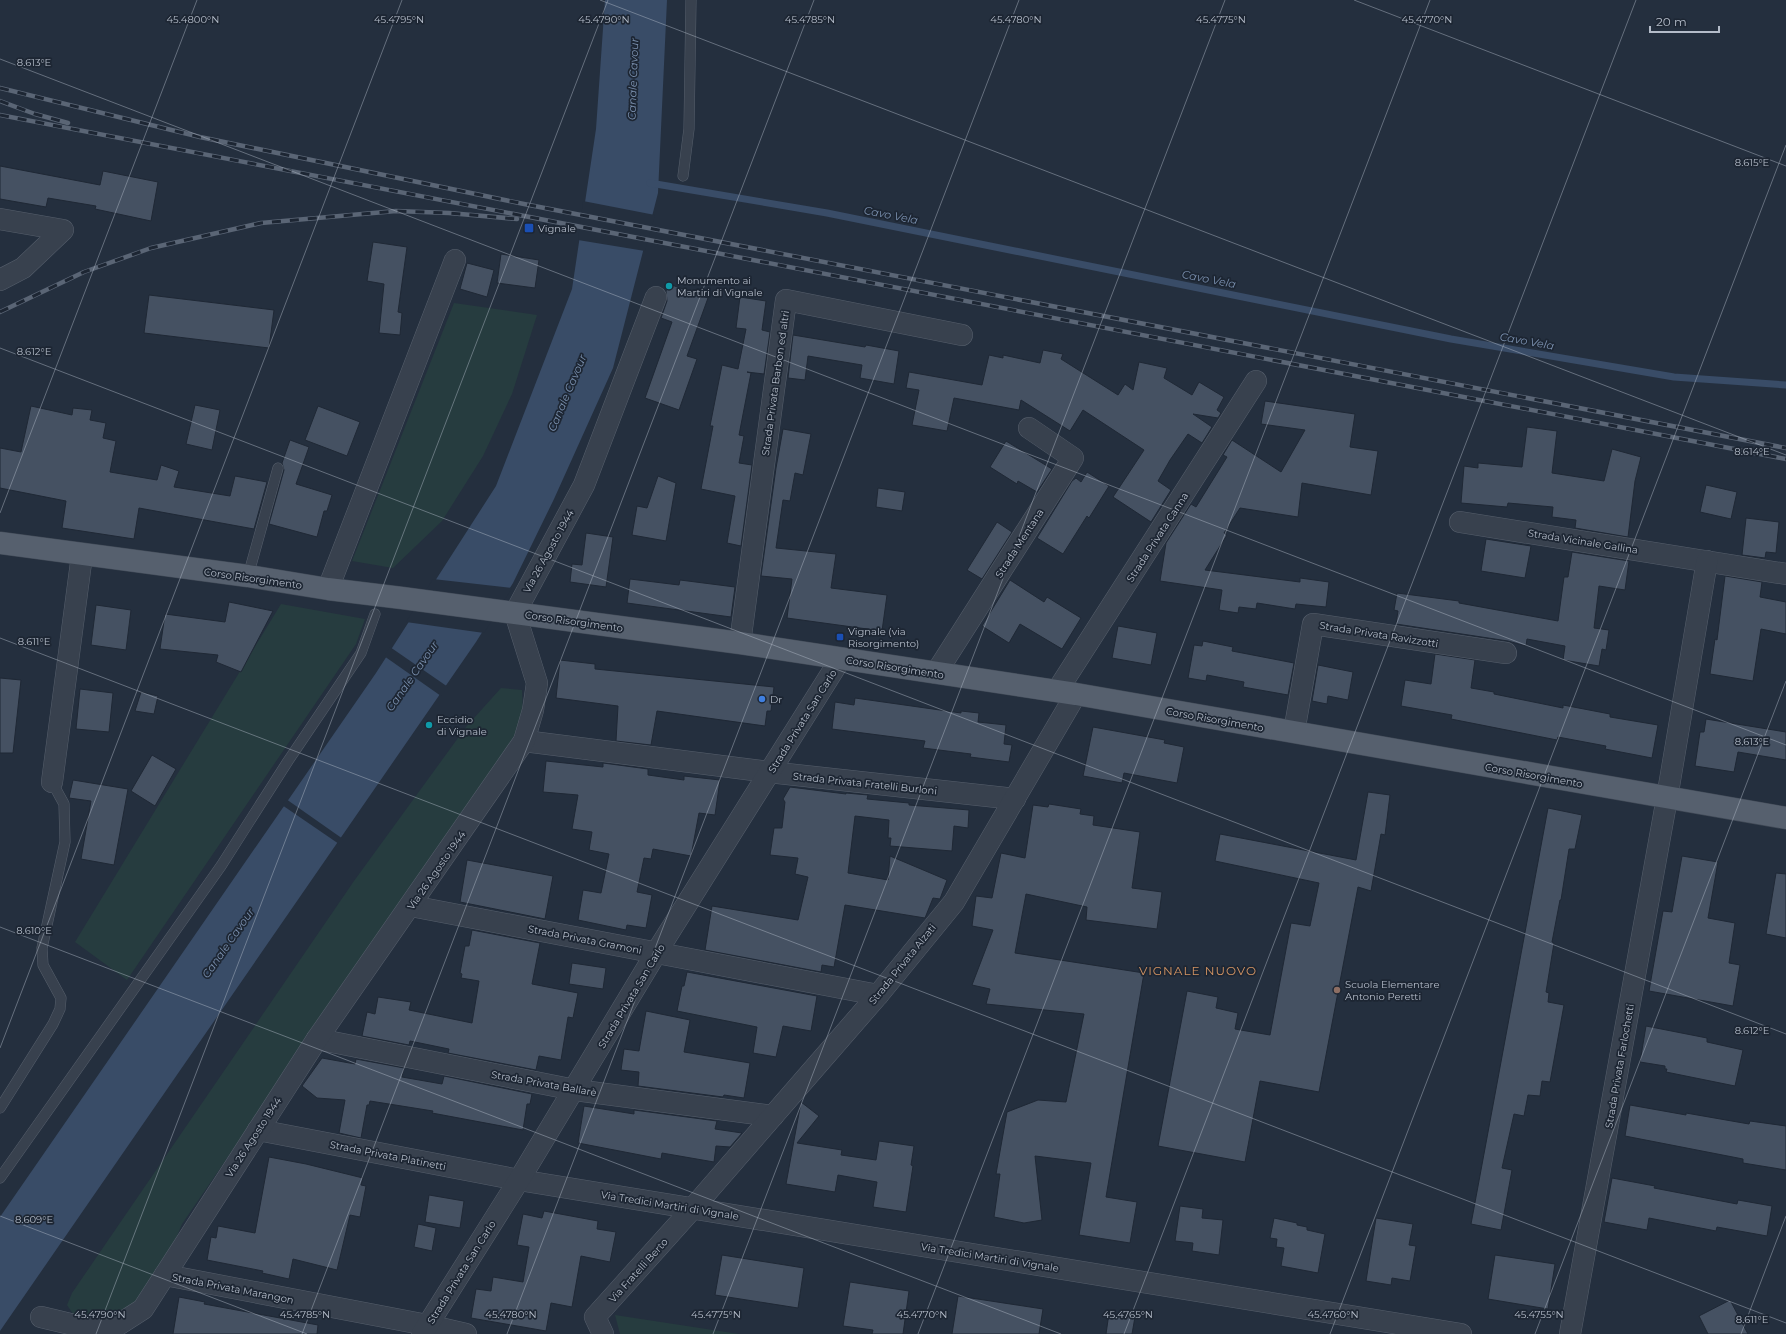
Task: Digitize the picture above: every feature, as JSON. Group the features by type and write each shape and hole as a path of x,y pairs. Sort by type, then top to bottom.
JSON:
{"main road":[{"name":"Corso Risorgimento","path":"0,543 248,576 328,590 509,612 841,658 1067,693 1786,818"}],"street":[{"path":"0,219 63,230 23,268 0,280"},
{"path":"328,590 455,260"},
{"name":"Via 26 Agosto 1944","path":"42,1317 87,1328 115,1327 143,1309 317,1039 411,906 524,740 533,710 538,683 509,612 584,485 656,297"},
{"name":"Strada Privata Barbon ed altri","path":"740,643 786,300 962,335"},
{"name":"Strada Privata Canna","path":"1067,693 1256,381"},
{"name":"Strada Mentana","path":"936,673 1073,458 1029,428"},
{"name":"Strada Vicinale Gallina","path":"1460,522 1786,574"},
{"path":"52,782 82,555"},
{"path":"1667,798 1706,561"},
{"name":"Strada Privata Ravizzotti","path":"1294,732 1313,624 1506,653"},
{"name":"Strada Privata San Carlo","path":"424,1329 575,1090 656,953 841,658"},
{"name":"Strada Privata Alzati","path":"693,1208 878,995 954,902 1015,798 1067,693"},
{"name":"Strada Privata Fratelli Burloni","path":"524,740 769,772 1015,798"},
{"name":"Strada Privata Farlochetti","path":"1570,1334 1667,798"},
{"name":"Strada Privata Gramoni","path":"411,906 878,995"},
{"name":"Strada Privata Ballarè","path":"317,1039 575,1090 773,1116"},
{"name":"Strada Privata Platinetti","path":"258,1130 519,1180"},
{"name":"Via Tredici Martiri di Vignale","path":"519,1180 1461,1334"},
{"name":"Via Fratelli Berto","path":"603,1334 595,1317 693,1208"},
{"name":"Strada Privata Marangon","path":"165,1275 424,1329 466,1334"}],"lane":[{"path":"683,176 689,129 691,0"},
{"path":"248,576 278,468"},
{"path":"0,1178 221,866 288,761 361,653 375,614"},
{"path":"0,1108 53,1024 60,1009 61,998 43,965 42,948 65,842 64,804 52,782"}],"green space":[{"path":"454,303 537,315 512,394 483,456 442,521 393,568 352,561"},
{"path":"281,604 365,619 356,644 127,980 75,942"},
{"path":"501,688 522,690 523,715 516,737 182,1224 167,1260 136,1303 124,1314 102,1321 75,1317 67,1305 72,1293 354,881 466,727"},
{"path":"615,1315 739,1334 620,1334"}],"water":[{"name":"Canale Cavour","path":"605,0 667,0 658,193 613,368 554,499 513,583 476,642 0,1331 0,1217 376,673 496,486 572,289 596,129"}],"pier":[{"path":"583,201 655,215 645,251 578,240"},
{"path":"433,579 512,588 484,633 406,622"},
{"path":"390,647 448,687 441,696 384,656"},
{"path":"286,799 343,839 339,844 282,805"}],"building":[{"path":"0,166 100,185 103,171 158,182 151,221 95,209 96,206 48,198 46,207 0,199"},
{"path":"373,242 407,247 398,312 402,313 400,335 379,333 384,284 367,281"},
{"path":"501,254 539,260 535,288 497,283"},
{"path":"467,263 494,270 487,297 460,289"},
{"path":"669,284 708,298 687,356 697,359 679,410 645,398 672,322 661,318 667,301 666,291"},
{"path":"149,295 274,310 269,348 144,333"},
{"path":"740,297 766,301 762,330 770,332 764,374 747,372 751,373 739,435 744,436 739,463 752,465 741,546 727,543 735,496 701,489 713,426 710,426 722,365 738,369 746,329 736,328"},
{"path":"793,335 899,351 894,384 860,378 862,365 808,356 805,380 788,378"},
{"path":"1043,350 1063,354 1061,359 1118,395 1125,384 1133,390 1139,362 1167,368 1164,378 1192,395 1199,382 1224,397 1217,410 1221,413 1218,418 1193,414 1212,427 1202,443 1188,434 1170,460 1158,481 1171,490 1151,522 1113,497 1144,450 1083,410 1070,431 1021,400 1019,410 954,398 947,431 912,425 919,390 906,388 909,372 982,385 989,355 1003,358 1003,355 1040,363"},
{"path":"1265,401 1355,414 1350,447 1378,451 1371,495 1302,483 1298,517 1240,508 1224,533 1227,535 1205,570 1300,582 1300,578 1329,582 1326,607 1296,604 1295,609 1257,603 1256,609 1239,607 1238,613 1219,610 1222,590 1160,581 1166,543 1191,504 1196,507 1227,457 1223,455 1232,440 1281,472 1305,430 1261,424"},
{"path":"195,405 220,410 212,450 186,444"},
{"path":"31,406 72,415 73,408 92,410 90,420 106,423 103,438 116,441 110,472 157,480 161,465 179,471 174,487 230,496 235,476 267,482 254,529 139,508 134,539 62,528 66,501 0,488 0,448 21,452"},
{"path":"318,406 360,422 347,456 305,440"},
{"path":"1527,427 1557,431 1552,473 1604,481 1612,449 1641,457 1635,481 1628,537 1575,528 1576,520 1552,517 1553,507 1508,503 1507,507 1461,503 1464,466 1478,468 1478,463 1522,467"},
{"path":"783,429 811,434 803,475 795,473 790,501 783,500 776,548 836,554 831,588 887,595 882,631 787,618 792,579 761,576"},
{"path":"290,440 309,447 296,484 332,495 327,511 324,511 317,537 269,524 284,470 282,463"},
{"path":"1006,441 1052,469 1037,492 1018,481 1017,484 990,467"},
{"path":"1087,472 1109,486 1089,518 1087,516 1063,554 1037,538 1072,481 1076,478 1081,482"},
{"path":"658,476 676,483 666,541 632,535 637,506 647,508"},
{"path":"1706,485 1737,492 1731,519 1700,512"},
{"path":"878,488 905,492 902,511 876,507"},
{"path":"1746,518 1779,522 1776,553 1766,552 1765,558 1742,555"},
{"path":"997,522 1012,532 982,579 967,570"},
{"path":"586,533 613,537 606,587 570,582 572,564 582,565"},
{"path":"1486,539 1531,546 1525,578 1481,571"},
{"path":"1572,552 1629,561 1625,590 1599,586 1594,628 1609,630 1606,650 1602,649 1599,666 1563,660 1565,646 1527,639 1526,646 1508,641 1396,624 1398,611 1394,610 1397,593 1459,601 1459,603 1558,621 1564,577 1568,577"},
{"path":"1725,576 1762,582 1760,597 1786,602 1786,634 1761,629 1753,681 1710,674 1715,639 1717,640"},
{"path":"630,579 679,585 680,580 735,587 731,617 627,603"},
{"path":"1010,580 1044,602 1047,597 1081,618 1062,649 1020,624 1009,643 982,626"},
{"path":"229,602 273,611 241,672 216,662 218,655 160,649 165,614 225,622"},
{"path":"96,605 131,610 126,650 91,645"},
{"path":"1118,626 1157,633 1151,665 1112,658"},
{"path":"1203,641 1233,647 1232,651 1294,663 1288,695 1243,687 1244,682 1207,675 1206,681 1188,678 1194,645 1202,646"},
{"path":"1435,654 1475,660 1471,688 1563,708 1563,705 1610,714 1610,717 1658,725 1652,758 1605,749 1606,746 1558,737 1557,740 1451,719 1452,715 1401,706 1405,680 1431,684"},
{"path":"560,660 595,664 595,669 774,687 771,711 767,711 765,726 657,711 651,745 616,741 618,706 556,698"},
{"path":"1318,665 1353,672 1348,700 1328,696 1327,704 1312,701"},
{"path":"0,678 21,680 13,753 0,753"},
{"path":"80,689 113,693 109,732 76,729"},
{"path":"141,692 158,696 154,714 135,711"},
{"path":"855,698 961,713 961,711 979,713 978,722 1006,725 1004,744 1012,745 1009,762 970,757 971,754 923,748 925,741 832,729 835,702 854,705"},
{"path":"1706,719 1786,732 1786,760 1738,752 1734,772 1695,766 1700,732 1704,732"},
{"path":"1093,727 1165,740 1164,743 1184,747 1177,783 1124,773 1122,783 1083,776"},
{"path":"152,755 176,769 155,806 131,791"},
{"path":"546,761 603,767 603,763 648,769 648,775 684,780 684,776 720,780 715,815 699,813 691,856 653,849 651,859 644,858 637,892 652,895 646,928 627,925 626,930 578,920 583,890 601,893 609,854 589,850 592,832 572,829 578,795 543,792"},
{"path":"73,780 128,789 114,865 81,859 91,801 69,798"},
{"path":"790,787 846,794 868,795 867,799 909,803 909,805 969,810 968,828 954,826 952,851 890,846 891,838 888,838 889,820 855,816 848,873 888,880 890,856 947,880 940,899 933,898 925,918 845,905 834,967 822,965 821,972 705,950 712,906 798,920 808,877 795,874 798,858 770,855 774,828 782,828 785,802 783,799"},
{"path":"1368,792 1390,795 1385,835 1381,834 1371,891 1358,887 1319,1092 1260,1081 1245,1162 1158,1146 1187,991 1218,997 1216,1008 1238,1013 1235,1029 1270,1035 1291,923 1310,926 1319,883 1215,861 1220,834 1356,860"},
{"path":"1049,804 1081,809 1080,814 1094,816 1093,825 1140,832 1132,888 1162,892 1157,929 1086,920 1087,907 1026,894 1015,953 1144,973 1106,1197 1137,1202 1130,1243 1079,1235 1091,1163 1035,1156 1042,1220 1024,1223 994,1217 1000,1174 996,1174 1007,1112 1038,1100 1066,1102 1084,1014 986,1004 990,989 972,985 993,930 972,926 976,896 992,898 1001,853 1025,858 1033,805 1048,807"},
{"path":"1548,808 1582,815 1575,849 1569,849 1561,900 1552,942 1554,943 1546,992 1549,993 1548,1002 1564,1005 1550,1082 1542,1081 1540,1096 1528,1095 1524,1116 1514,1114 1502,1168 1512,1170 1501,1230 1471,1224"},
{"path":"1682,856 1718,862 1708,918 1735,923 1729,963 1740,965 1733,1006 1649,991 1663,911 1672,912"},
{"path":"467,860 553,876 545,919 460,902"},
{"path":"1776,873 1786,874 1786,938 1766,934"},
{"path":"472,930 540,943 532,984 578,993 573,1018 568,1017 561,1060 539,1056 536,1070 448,1053 449,1049 410,1041 409,1045 362,1036 367,1012 375,1014 378,997 411,1002 409,1010 472,1023 479,981 461,978 462,974 460,973 465,946 469,946"},
{"path":"572,963 606,968 603,989 569,984"},
{"path":"687,972 817,996 811,1031 783,1026 776,1057 753,1053 757,1027 677,1011 682,986 684,986"},
{"path":"646,1011 690,1020 684,1052 750,1063 744,1098 724,1095 723,1097 638,1086 639,1072 621,1070 624,1049 639,1051"},
{"path":"1646,1026 1707,1038 1707,1042 1743,1050 1735,1086 1666,1072 1667,1069 1665,1069 1665,1066 1640,1062"},
{"path":"322,1058 355,1064 356,1059 404,1068 402,1077 442,1084 444,1076 532,1094 530,1104 527,1104 523,1130 432,1113 433,1111 370,1101 369,1105 367,1105 361,1138 339,1133 345,1100 317,1098 302,1086"},
{"path":"801,1102 819,1116 797,1143 842,1150 841,1155 876,1160 879,1141 914,1146 911,1165 913,1166 906,1212 873,1207 877,1182 838,1175 835,1192 786,1184"},
{"path":"1630,1105 1749,1124 1750,1121 1786,1126 1786,1170 1743,1163 1743,1159 1625,1136"},
{"path":"584,1106 634,1114 634,1110 717,1121 715,1129 742,1133 730,1147 716,1146 714,1162 662,1153 661,1159 578,1143"},
{"path":"269,1157 306,1164 363,1178 361,1185 366,1186 360,1217 350,1215 337,1270 293,1259 289,1279 262,1273 263,1271 207,1260 211,1237 216,1238 218,1226 255,1233"},
{"path":"1612,1178 1655,1186 1654,1188 1737,1204 1738,1200 1772,1206 1767,1236 1717,1227 1716,1231 1649,1218 1647,1230 1604,1222"},
{"path":"429,1195 464,1201 460,1228 425,1222"},
{"path":"1180,1206 1203,1209 1202,1218 1223,1220 1219,1255 1192,1251 1193,1243 1175,1241"},
{"path":"544,1211 598,1221 597,1229 616,1232 610,1262 581,1256 572,1307 551,1303 546,1331 471,1318 476,1289 491,1291 493,1277 523,1282 529,1247 517,1245 523,1214 542,1218"},
{"path":"1274,1218 1297,1223 1297,1225 1307,1227 1307,1230 1325,1234 1318,1273 1281,1266 1284,1248 1276,1247 1277,1239 1270,1238"},
{"path":"1376,1218 1413,1224 1409,1245 1416,1246 1410,1281 1392,1278 1391,1285 1366,1281"},
{"path":"418,1224 436,1228 432,1251 414,1247"},
{"path":"722,1255 804,1268 798,1308 715,1295"},
{"path":"1495,1255 1555,1264 1548,1309 1488,1299"},
{"path":"850,1282 909,1291 903,1334 872,1334 873,1330 843,1326"},
{"path":"958,1296 1043,1309 1039,1334 952,1334"},
{"path":"179,1297 205,1302 204,1304 318,1325 317,1334 173,1334"},
{"path":"1730,1300 1748,1334 1708,1334 1699,1316"},
{"path":"1109,1313 1135,1317 1132,1334 1106,1334"}],"waterway":[{"name":"Cavo Vela","path":"650,183 827,213 1451,339 1674,377 1786,385"}],"railway":[{"path":"0,88 200,137 524,204 1786,448"},
{"path":"0,101 35,114 68,123"},
{"path":"0,115 1786,459"},
{"path":"0,312 84,272 151,248 261,223 396,211 449,213 517,219"}],"place":[{"name":"Vignale","path":"529,228"},
{"name":"Monumento ai Martiri di Vignale","path":"669,286"},
{"name":"Vignale (via Risorgimento)","path":"840,637"},
{"name":"Dr","path":"762,699"},
{"name":"Eccidio di Vignale","path":"429,725"},
{"name":"Scuola Elementare Antonio Peretti","path":"1337,990"}],"district":[{"name":"VIGNALE NUOVO","path":"1198,971"}]}
